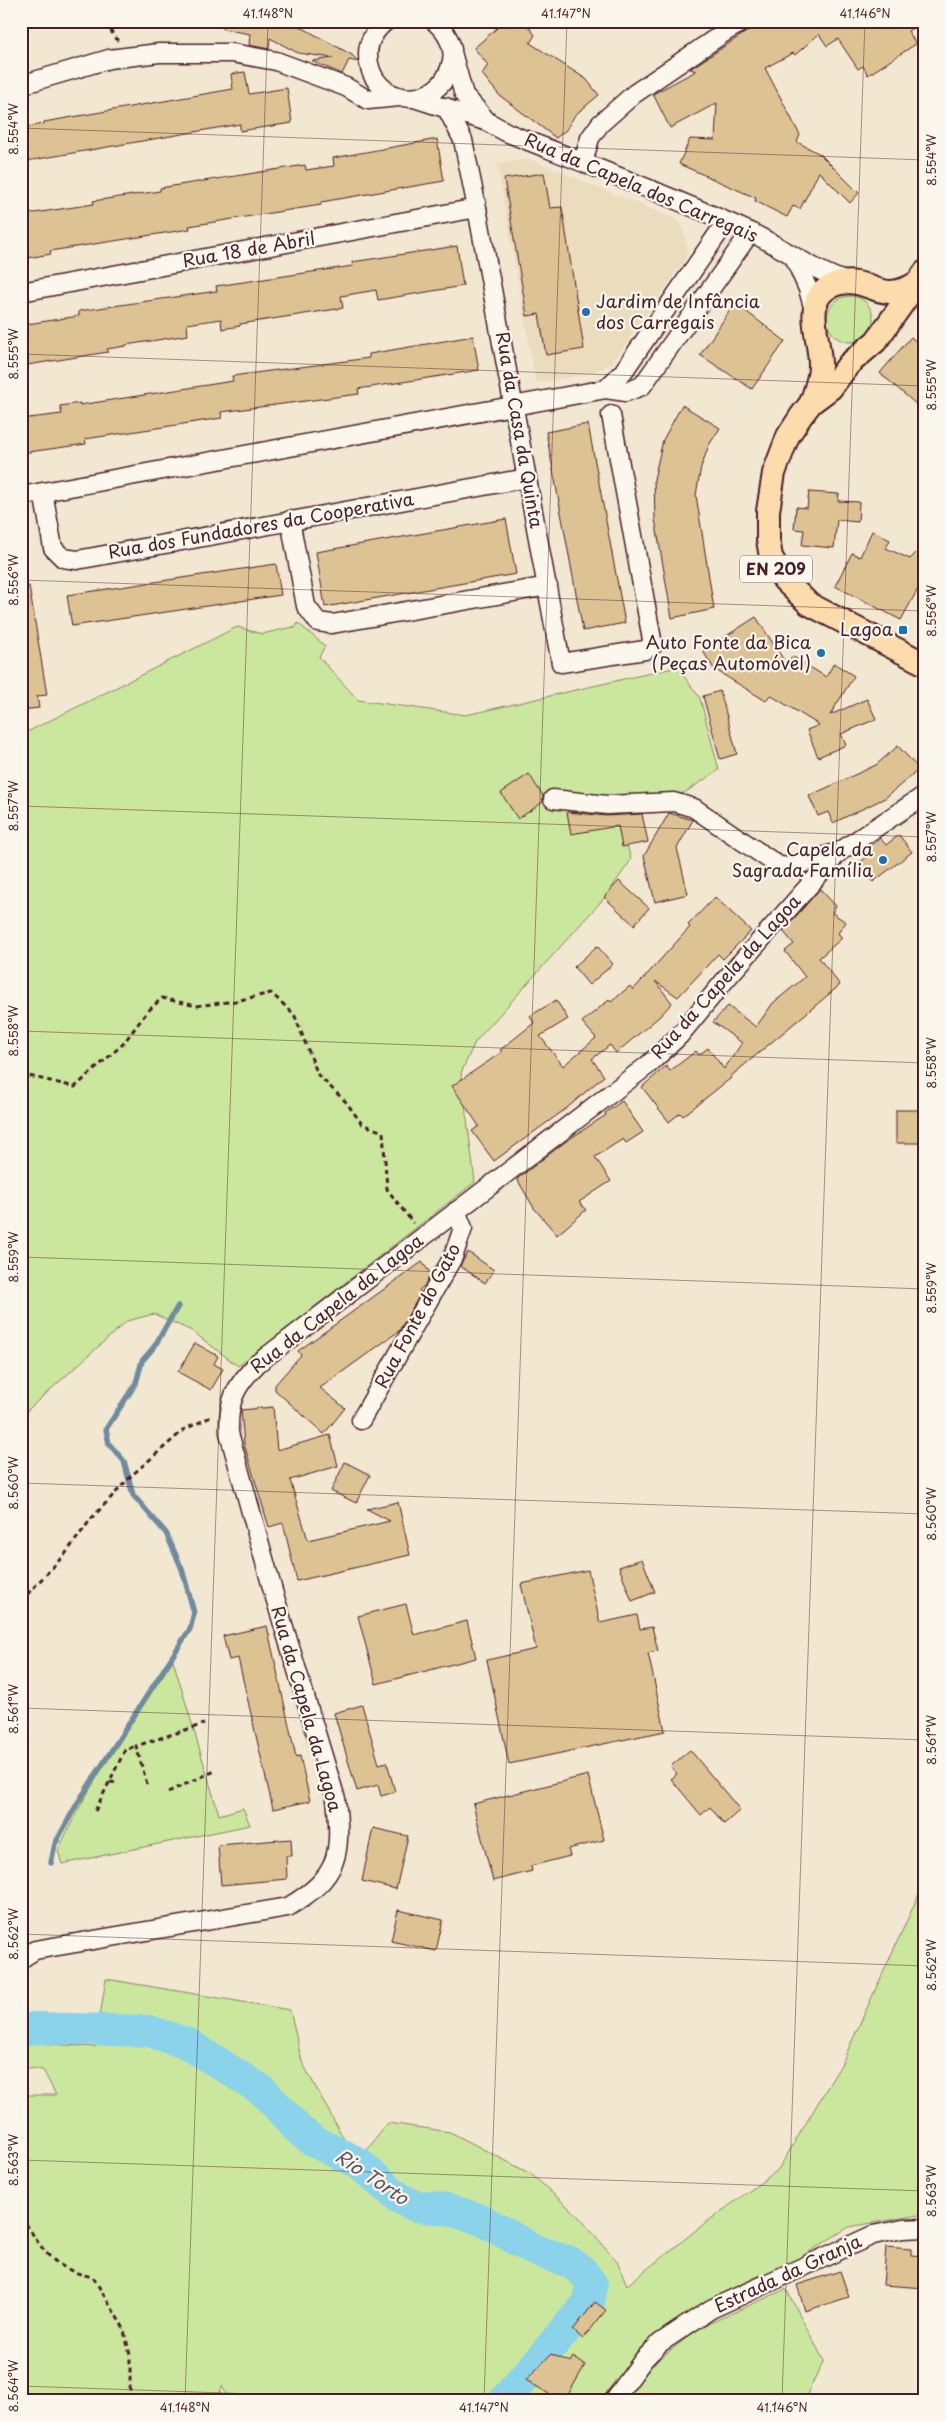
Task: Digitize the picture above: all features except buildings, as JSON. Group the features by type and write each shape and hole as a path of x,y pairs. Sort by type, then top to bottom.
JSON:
{"main road":[{"path":"814,310 818,299 826,290 836,284 847,282 859,284 869,289 888,293 920,278"},
{"path":"882,331 920,278"},
{"path":"869,289 878,297 883,308 882,331"},
{"name":"EN 209","path":"811,403 820,368 813,322 814,310"},
{"name":"EN 209","path":"882,331 876,341 849,364 831,388 811,403 788,436 774,473 768,511 768,540 777,571 793,590 809,604 925,664"},
{"path":"816,334 823,344 844,354 856,353 867,349"}],"street":[{"path":"386,21 374,28 368,48 368,64 374,79 385,90 407,98"},
{"name":"Rua da Capela dos Carregais","path":"434,21 441,27 449,40 464,95 488,122"},
{"path":"583,162 590,138 606,118 634,94 744,21"},
{"path":"21,85 109,59 159,53 232,53 276,61 346,87 368,100 407,98 430,94 442,84 450,71 453,56"},
{"path":"346,87 360,86 374,79"},
{"name":"Rua da Capela dos Carregais","path":"407,98 446,107 488,122 508,133 726,222 783,248 810,268 847,282"},
{"name":"Rua da Casa da Quinta","path":"446,107 462,140 477,208 515,406 561,664 645,650 653,645 611,415"},
{"name":"Rua 18 de Abril","path":"21,292 477,208"},
{"path":"606,389 623,372 726,222"},
{"path":"21,496 606,389 626,392 642,386 750,233"},
{"path":"794,256 814,310"},
{"path":"642,345 661,360"},
{"name":"Rua dos Fundadores da Cooperativa","path":"43,492 53,548 63,558 77,560 528,478"},
{"path":"290,520 306,606 318,622 332,624 548,586"},
{"name":"Rua da Capela da Lagoa","path":"21,1959 35,1950 288,1907 308,1895 325,1879 336,1858 340,1833 336,1799 273,1591 229,1433 228,1411 232,1397 239,1384 258,1363 648,1065 679,1036 726,979 839,852 925,795"},
{"path":"553,799 607,805 674,802 694,808 779,866 791,867 839,852"},
{"name":"Rua Fonte do Gato","path":"361,1420 453,1257 463,1228 456,1211"},
{"name":"Estrada da Granja","path":"614,2400 644,2359 660,2343 711,2309 873,2235 903,2229 925,2228"}],"path":[{"path":"21,1074 75,1087 122,1044 147,1012 162,998 196,1006 236,1001 271,993 294,1014 318,1075 346,1102 362,1124 383,1132 387,1189 423,1236"},
{"path":"21,1601 66,1553 91,1520 132,1475 185,1430 215,1415 228,1411"},
{"path":"95,1811 125,1750 204,1724"},
{"path":"136,1746 146,1784"},
{"path":"168,1792 217,1770"},
{"path":"110,1782 118,1783"},
{"path":"21,2216 50,2259 72,2273 93,2277 122,2327 130,2355 130,2400"}],"shaded area":[{"name":"Jardim de Infância dos Carregais","path":"529,159 673,218 682,226 688,249 684,261 612,363 593,373 536,383 497,163"}],"green space":[{"path":"845,296 855,296 869,306 873,319 869,332 863,338 855,342 845,342 831,332 827,324 827,314 837,300"},
{"path":"298,623 325,646 319,657 358,700 466,715 677,667 700,698 719,770 684,793 617,805 631,860 606,896 475,1042 461,1073 475,1182 238,1366 192,1331 154,1314 127,1321 21,1416 21,735 237,627 262,634 293,627 294,629"},
{"path":"173,1660 219,1815 243,1808 250,1825 62,1864 58,1851 83,1801"},
{"path":"924,1883 925,2214 849,2227 786,2266 709,2299 650,2341 617,2379 604,2400 229,2400 222,2386 218,2400 21,2400 21,2095 56,2095 43,2070 21,2067 21,2042 95,2047 106,1979 290,2010 302,2062 357,2163 388,2123 450,2132 531,2174 578,2216 617,2261 627,2285 700,2227 778,2170 842,2063"},
{"path":"786,2289 824,2361 804,2400 623,2400 653,2364 699,2328"}],"waterway":[{"path":"51,1863 55,1844 77,1804 190,1629 194,1613 182,1569 166,1533 133,1495 124,1461 109,1444 106,1429 136,1383 142,1361 154,1347 178,1306"},
{"name":"Rio Torto","path":"21,2031 35,2028 149,2031 188,2044 263,2091 300,2131 315,2142 358,2163 399,2198 415,2206 446,2209 482,2220 534,2250 570,2262 583,2272 592,2285 589,2302 505,2400"}],"place":[{"name":"Jardim de Infância dos Carregais","path":"586,312"},
{"name":"Lagoa","path":"903,630"},
{"name":"Auto Fonte da Bica (Peças Automóvel)","path":"821,653"},
{"name":"Capela da Sagrada Família","path":"883,860"}]}
